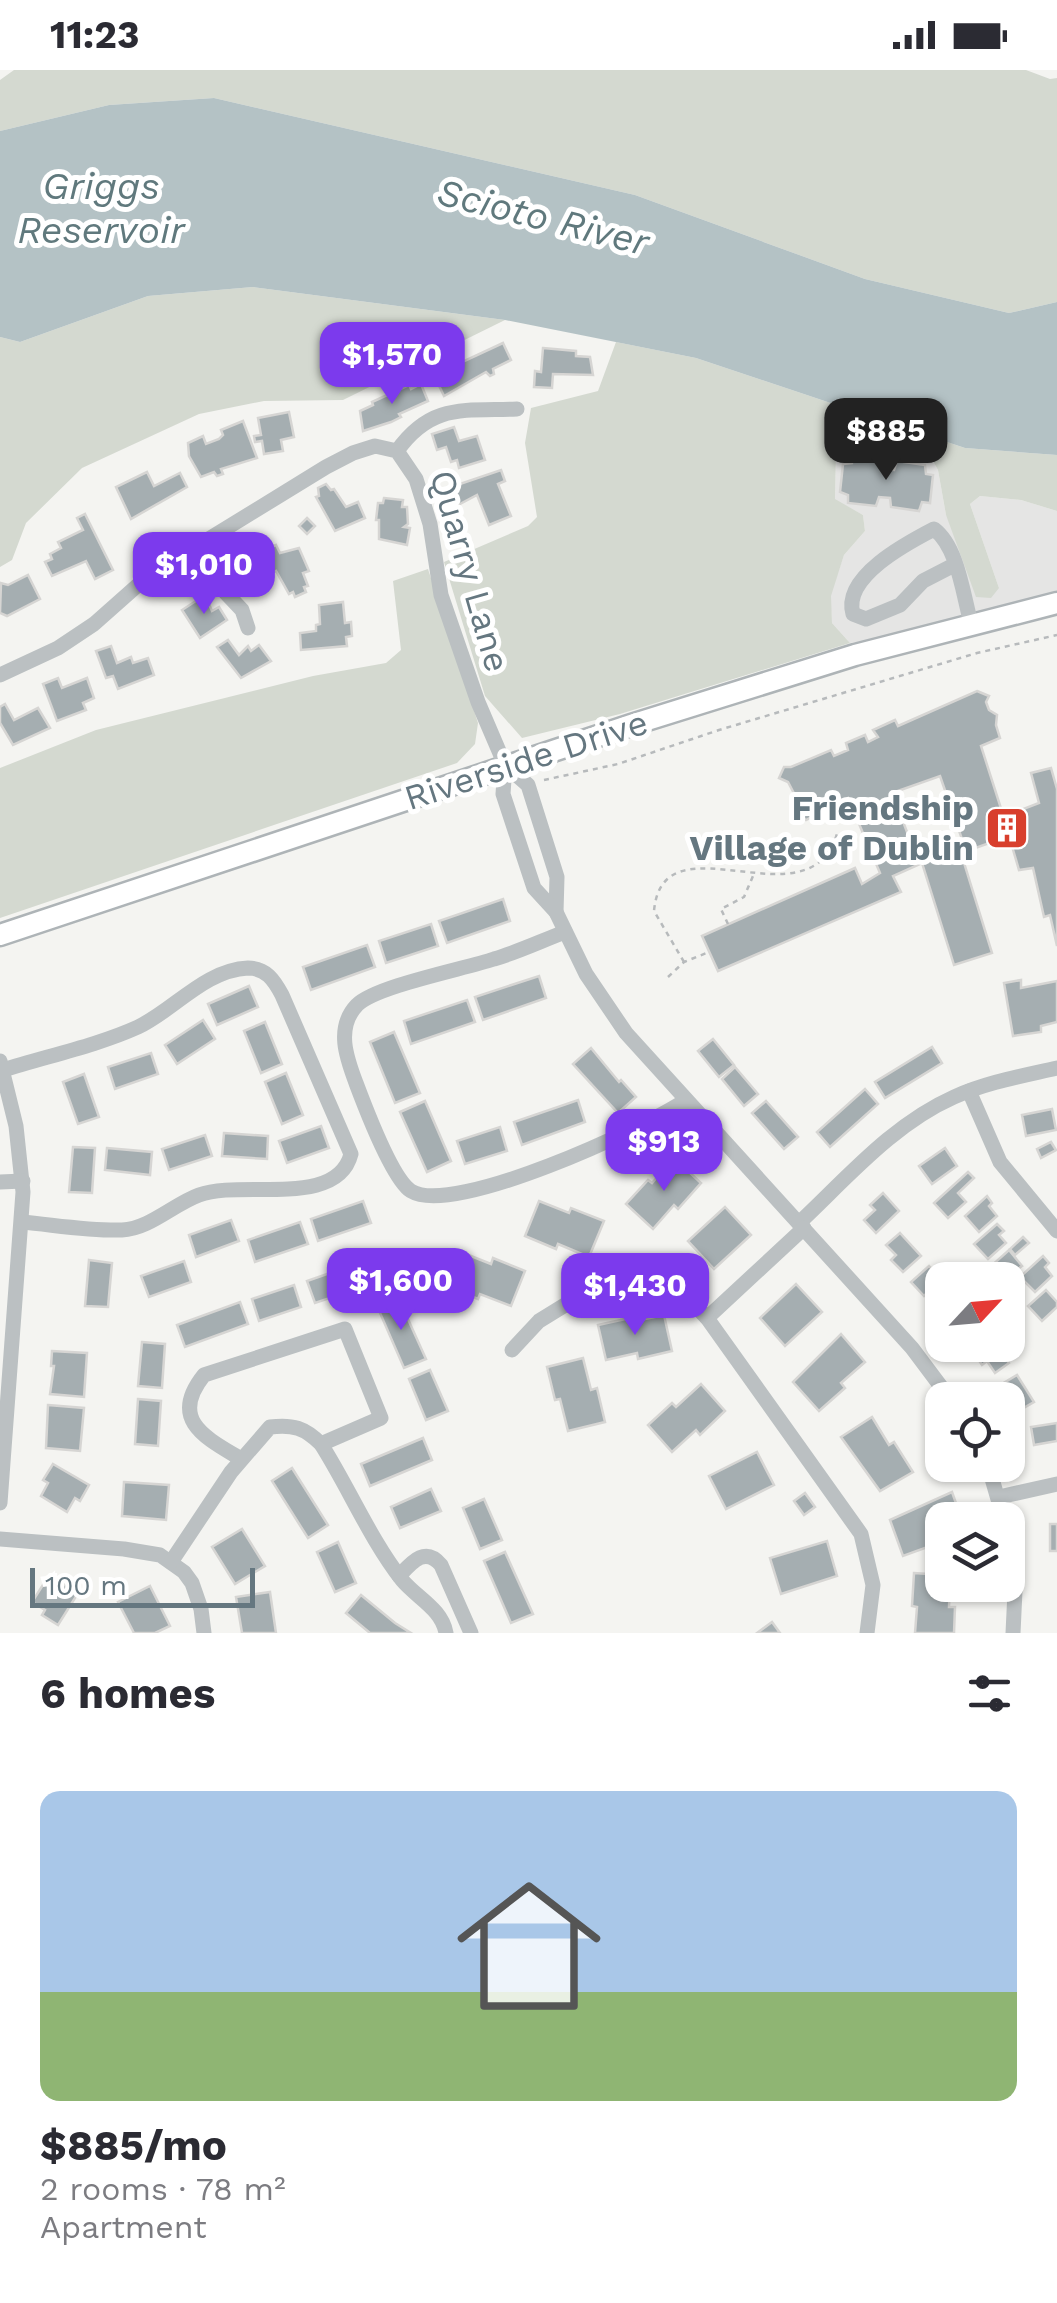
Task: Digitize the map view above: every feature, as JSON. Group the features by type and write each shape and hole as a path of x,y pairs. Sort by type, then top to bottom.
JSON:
{"main road":[{"name":"Riverside Drive","path":"0,935 505,765 854,655 1057,603"}],"street":[{"name":"Quarry Lane","path":"398,451 418,426 453,411 517,409"},
{"name":"Quarry Lane","path":"0,676 58,648 94,624 147,577 352,452 375,446 398,451 408,463 424,499 441,595 478,702 505,765"},
{"path":"954,565 923,582 890,611 866,619 853,614 850,604 856,589 892,552 934,529 943,536 954,565 971,623"},
{"path":"188,552 242,610 248,628"},
{"path":"505,765 528,785 557,877 556,912"},
{"path":"505,765 503,794 534,888 556,912 586,974 626,1032 912,1348 938,1382"},
{"path":"565,932 498,958 376,994 357,1005 347,1024 346,1056 386,1156 407,1189 422,1196 465,1192 547,1166 645,1125 686,1100"},
{"path":"0,1503 3,1413 22,1222 16,1126 2,1065 137,1027 196,987 238,970 263,971 275,981 348,1142 351,1154 340,1175 301,1190 238,1187 200,1194 126,1230 22,1222"},
{"path":"707,1318 902,1129 969,1091 1057,1068"},
{"path":"969,1091 1000,1162 1057,1231"},
{"path":"0,1182 22,1181"},
{"path":"512,1350 555,1309 632,1277 653,1274 672,1280 707,1318 861,1534 872,1584 866,1633"},
{"path":"242,1459 200,1435 192,1418 194,1388 204,1375 345,1329 381,1418 321,1444"},
{"path":"171,1562 242,1459 270,1426 289,1424 308,1430 321,1444 398,1576 442,1618 446,1633"},
{"path":"994,1482 1000,1502"},
{"path":"999,1497 1057,1484"},
{"path":"0,1539 148,1551 171,1562 192,1583 204,1633"},
{"path":"398,1576 417,1557 435,1558 442,1565 471,1633"},
{"path":"1013,1633 1015,1602"}],"path":[{"path":"528,785 618,764 976,653 1057,635"},
{"path":"684,962 654,910 660,884 686,867 754,875 798,872 816,863 829,850 838,830"},
{"path":"728,924 722,909 744,897 754,875"},
{"path":"668,976 684,962 710,952"}],"shaded area":[{"path":"14,70 1026,70 1057,78 1057,302 1009,313 865,279 635,195 214,98 109,105 0,131 0,80"},
{"path":"253,287 505,320 343,400 264,401 199,414 82,468 26,523 12,560 0,567 0,337 20,342 148,296"},
{"path":"616,342 696,358 965,448 1057,455 1057,511 1021,500 980,496 970,504 999,588 991,598 976,597 946,515 933,461 842,450 836,455 835,499 863,515 865,531 844,555 831,596 832,623 850,643 620,714 522,738 485,696 444,562 528,526 537,517 525,443 531,408 598,391"},
{"path":"842,450 933,461 946,515 999,588 970,504 980,496 1021,500 1057,511 1057,605 929,632 850,643 832,623 830,596 844,555 865,531 863,515 835,500 836,455"},
{"path":"428,569 478,723 475,744 457,763 0,918 0,768 96,730 313,676 386,663 401,650 393,581"}],"water":[{"name":"Griggs Reservoir","path":"214,98 635,195 865,279 1009,313 1057,302 1057,455 965,448 696,358 505,320 253,287 148,296 20,342 0,337 0,131 109,105"}],"building":[{"path":"503,343 511,360 493,369 494,374 486,372 444,396 434,375"},
{"path":"543,348 576,351 576,356 590,357 593,375 553,374 552,388 534,387 535,371 541,372"},
{"path":"421,384 428,401 399,414 401,417 391,422 363,431 360,411 409,385 411,389"},
{"path":"289,412 294,437 281,440 283,451 264,454 262,441 255,442 254,436 261,435 258,418"},
{"path":"243,421 257,458 221,469 223,474 217,476 214,472 201,477 189,456 188,443 203,436 206,444 219,439 223,435 221,430"},
{"path":"454,427 459,441 477,436 485,460 459,468 457,460 451,462 446,447 437,450 432,434"},
{"path":"853,455 882,459 883,469 894,470 897,461 925,465 926,474 933,475 930,503 922,502 919,511 891,507 890,498 879,497 876,506 848,503 848,495 840,492 843,464 852,463"},
{"path":"501,470 505,481 498,484 511,516 489,525 477,495 458,505 451,487"},
{"path":"147,472 154,486 180,473 187,487 131,519 116,487"},
{"path":"326,484 346,507 358,502 365,518 335,531 316,497 318,488"},
{"path":"384,498 403,500 402,507 407,507 407,545 379,539 378,503 383,503"},
{"path":"85,514 113,570 95,579 86,561 52,576 45,562 61,548 58,542 83,530 77,518"},
{"path":"307,518 315,526 307,534 299,526"},
{"path":"276,545 280,553 299,548 309,571 303,573 306,592 295,597 293,592 289,594 276,571 268,575 258,553"},
{"path":"28,575 40,599 7,616 0,613 1,583 8,585"},
{"path":"205,595 212,611 219,607 227,620 200,638 182,610"},
{"path":"343,602 345,623 351,622 352,636 346,637 347,646 301,650 300,633 316,631 320,624 319,605"},
{"path":"228,640 239,655 248,646 251,651 259,645 271,661 241,678 217,647"},
{"path":"111,646 117,663 131,657 133,663 148,658 154,675 118,689 113,676 106,678 96,651"},
{"path":"58,678 62,688 87,678 94,698 83,703 86,710 57,721 43,684"},
{"name":"Friendship Village of Dublin","path":"977,691 989,696 986,702 997,715 1000,738 981,746 1005,821 1018,818 1018,811 1039,803 1031,773 1051,768 1057,789 1057,946 1050,915 1044,917 1033,868 1019,870 1009,836 961,853 992,953 954,965 922,863 893,876 901,892 718,971 702,936 855,868 862,884 880,873 848,798 806,820 796,813 800,805 788,782 779,778 784,767 831,750 834,756 848,750 846,743 865,735 868,742 878,737 873,730 895,720 898,726","holes":["940,776 963,842 917,858 892,793"]},
{"path":"5,704 14,720 38,708 50,728 13,745 0,723 0,707"},
{"path":"503,899 510,921 447,943 439,921"},
{"path":"431,924 438,946 386,963 379,941"},
{"path":"367,945 375,967 311,990 303,967"},
{"path":"539,976 546,998 483,1020 475,997"},
{"path":"1021,980 1021,988 1057,981 1057,1022 1041,1026 1041,1032 1013,1036 1004,983"},
{"path":"249,986 258,1007 217,1025 208,1004"},
{"path":"467,1000 475,1022 411,1044 404,1021"},
{"path":"203,1020 215,1039 177,1064 165,1045"},
{"path":"265,1022 282,1064 261,1073 244,1031"},
{"path":"394,1032 420,1093 395,1103 370,1042"},
{"path":"713,1039 734,1065 719,1077 698,1051"},
{"path":"932,1047 942,1063 885,1098 875,1082"},
{"path":"591,1048 636,1097 618,1113 573,1064"},
{"path":"151,1053 158,1074 115,1089 108,1067"},
{"path":"735,1067 758,1094 744,1106 722,1079"},
{"path":"286,1073 303,1115 282,1124 265,1082"},
{"path":"84,1074 99,1117 78,1124 63,1082"},
{"path":"865,1089 878,1104 830,1147 817,1132"},
{"path":"578,1100 585,1122 522,1145 514,1122"},
{"path":"425,1101 451,1161 427,1172 400,1112"},
{"path":"766,1101 798,1137 784,1149 752,1113"},
{"path":"1052,1109 1056,1130 1026,1136 1022,1115"},
{"path":"321,1126 329,1148 287,1163 279,1141"},
{"path":"500,1127 507,1151 465,1164 457,1141"},
{"path":"224,1133 268,1136 267,1159 222,1156"},
{"path":"205,1135 212,1156 169,1170 162,1149"},
{"path":"1051,1142 1056,1150 1041,1158 1037,1149"},
{"path":"73,1147 95,1148 92,1193 69,1192"},
{"path":"107,1148 152,1152 150,1175 105,1170"},
{"path":"945,1148 957,1166 932,1184 919,1166"},
{"path":"674,1158 701,1183 653,1229 626,1204"},
{"path":"968,1172 974,1178 958,1193 966,1202 948,1218 934,1203"},
{"path":"883,1193 899,1211 876,1233 864,1220 875,1210 870,1205"},
{"path":"987,1196 997,1216 979,1232 965,1216"},
{"path":"363,1201 371,1223 318,1241 311,1219"},
{"path":"539,1201 604,1221 589,1257 525,1236"},
{"path":"725,1207 751,1235 714,1269 688,1241"},
{"path":"231,1220 239,1241 196,1257 189,1235"},
{"path":"300,1222 308,1244 255,1262 248,1240"},
{"path":"997,1224 1004,1231 999,1235 1006,1243 988,1259 974,1244"},
{"path":"900,1233 921,1256 903,1272 891,1260 896,1255 886,1245"},
{"path":"1023,1237 1029,1243 1015,1255 1010,1249"},
{"path":"1009,1250 1019,1262 996,1262"},
{"path":"461,1252 491,1264 493,1258 525,1271 511,1306 480,1294 478,1299 447,1286"},
{"path":"1043,1256 1052,1276 1035,1292 1025,1282 1025,1272"},
{"path":"370,1259 378,1282 315,1303 307,1281"},
{"path":"89,1260 112,1263 108,1307 85,1306"},
{"path":"184,1261 191,1282 149,1297 141,1276"},
{"path":"925,1270 924,1296 911,1282"},
{"path":"796,1284 822,1312 785,1346 760,1318"},
{"path":"294,1285 301,1307 259,1321 252,1299"},
{"path":"1046,1290 1057,1307 1042,1321 1028,1306"},
{"path":"398,1297 426,1359 404,1368 377,1306"},
{"path":"240,1302 248,1324 185,1347 177,1325"},
{"path":"664,1315 672,1351 638,1359 637,1353 606,1360 598,1325"},
{"path":"841,1334 865,1362 841,1383 845,1388 819,1411 793,1382"},
{"path":"142,1342 165,1344 162,1388 138,1386"},
{"path":"52,1351 87,1353 84,1397 50,1394"},
{"path":"583,1358 591,1390 597,1388 605,1422 568,1431 547,1367"},
{"path":"988,1362 1008,1362 1009,1363 995,1373"},
{"path":"430,1370 448,1411 426,1420 409,1379"},
{"path":"701,1384 725,1411 700,1435 696,1430 672,1452 648,1425"},
{"path":"1025,1388 1034,1402 1025,1407"},
{"path":"138,1399 161,1401 158,1446 135,1444"},
{"path":"48,1405 84,1408 80,1451 46,1448"},
{"path":"872,1417 889,1445 894,1442 913,1472 880,1491 841,1437"},
{"path":"1057,1423 1057,1441 1034,1445 1031,1427"},
{"path":"423,1438 432,1460 370,1486 361,1464"},
{"path":"757,1452 774,1485 726,1509 709,1476"},
{"path":"53,1464 89,1485 80,1501 75,1498 67,1512 41,1496 48,1483 43,1480"},
{"path":"292,1468 328,1525 308,1538 272,1481"},
{"path":"124,1482 169,1485 166,1520 122,1516"},
{"path":"431,1489 441,1511 400,1528 391,1507"},
{"path":"952,1492 956,1502 930,1502"},
{"path":"805,1493 815,1507 804,1515 794,1501"},
{"path":"484,1499 502,1540 480,1549 463,1508"},
{"path":"925,1504 925,1548 903,1556 890,1520"},
{"path":"1050,1524 1057,1524 1057,1551 1050,1551"},
{"path":"242,1529 265,1566 235,1584 212,1547"},
{"path":"827,1541 837,1576 781,1594 770,1558"},
{"path":"338,1542 356,1583 335,1592 317,1552"},
{"path":"505,1552 533,1614 511,1623 484,1561"},
{"path":"914,1573 925,1574 925,1602 949,1602 949,1607 955,1607 954,1633 915,1633 917,1607 912,1606"},
{"path":"48,1577 80,1590 58,1625 42,1615 45,1610 32,1602"},
{"path":"150,1586 170,1626 155,1633 134,1633 118,1602"},
{"path":"270,1592 276,1633 242,1633 236,1597"},
{"path":"361,1595 411,1633 370,1633 346,1613"},
{"path":"772,1622 780,1633 757,1633"}],"place":[{"name":"Friendship Village of Dublin","path":"1007,828"}],"water label":[{"name":"Scioto River","path":"543,217"}]}
